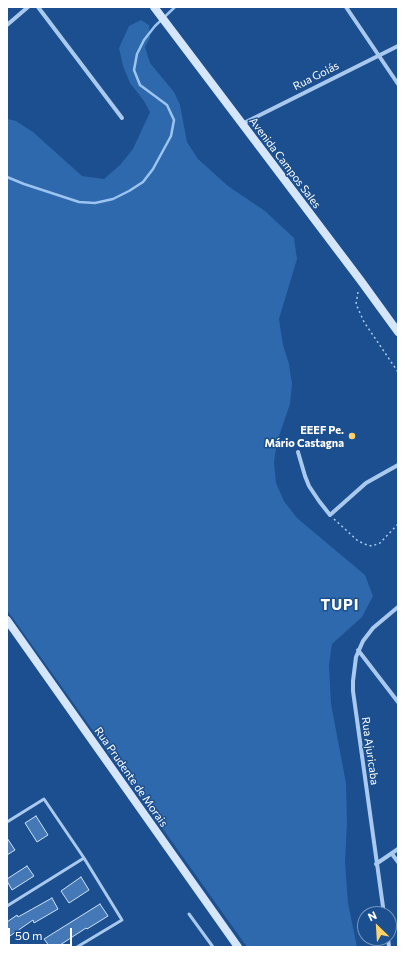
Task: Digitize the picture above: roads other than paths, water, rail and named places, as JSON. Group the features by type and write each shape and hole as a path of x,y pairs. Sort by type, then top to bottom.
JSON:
{"street":[{"path":"7,25 28,7"},
{"path":"38,7 122,118"},
{"path":"346,7 398,84"},
{"name":"Avenida Campos Sales","path":"155,9 169,25 398,332"},
{"name":"Rua Goiás","path":"242,124 379,54 398,46"},
{"path":"298,452 309,486 330,515 366,483 398,465"},
{"name":"Rua Ajuricaba","path":"383,906 353,691 354,670 358,650 373,628 398,607"},
{"name":"Rua Prudente de Morais","path":"7,620 238,947"},
{"path":"358,650 398,702"},
{"path":"376,864 398,849"},
{"path":"392,854 398,862"}],"lane":[{"path":"7,822 44,799 84,858 122,920 78,947"},
{"path":"7,906 84,858"},
{"path":"189,914 213,947"}],"waterway":[{"path":"7,177 79,202 95,203 113,199 143,182 153,169 171,136 174,120 167,105 140,85 134,70 137,54 144,40 155,26 175,7"}],"place":[{"name":"EEEF Pe. Mário Castagna","path":"352,436"}],"district":[{"name":"TUPI","path":"340,605"}]}
